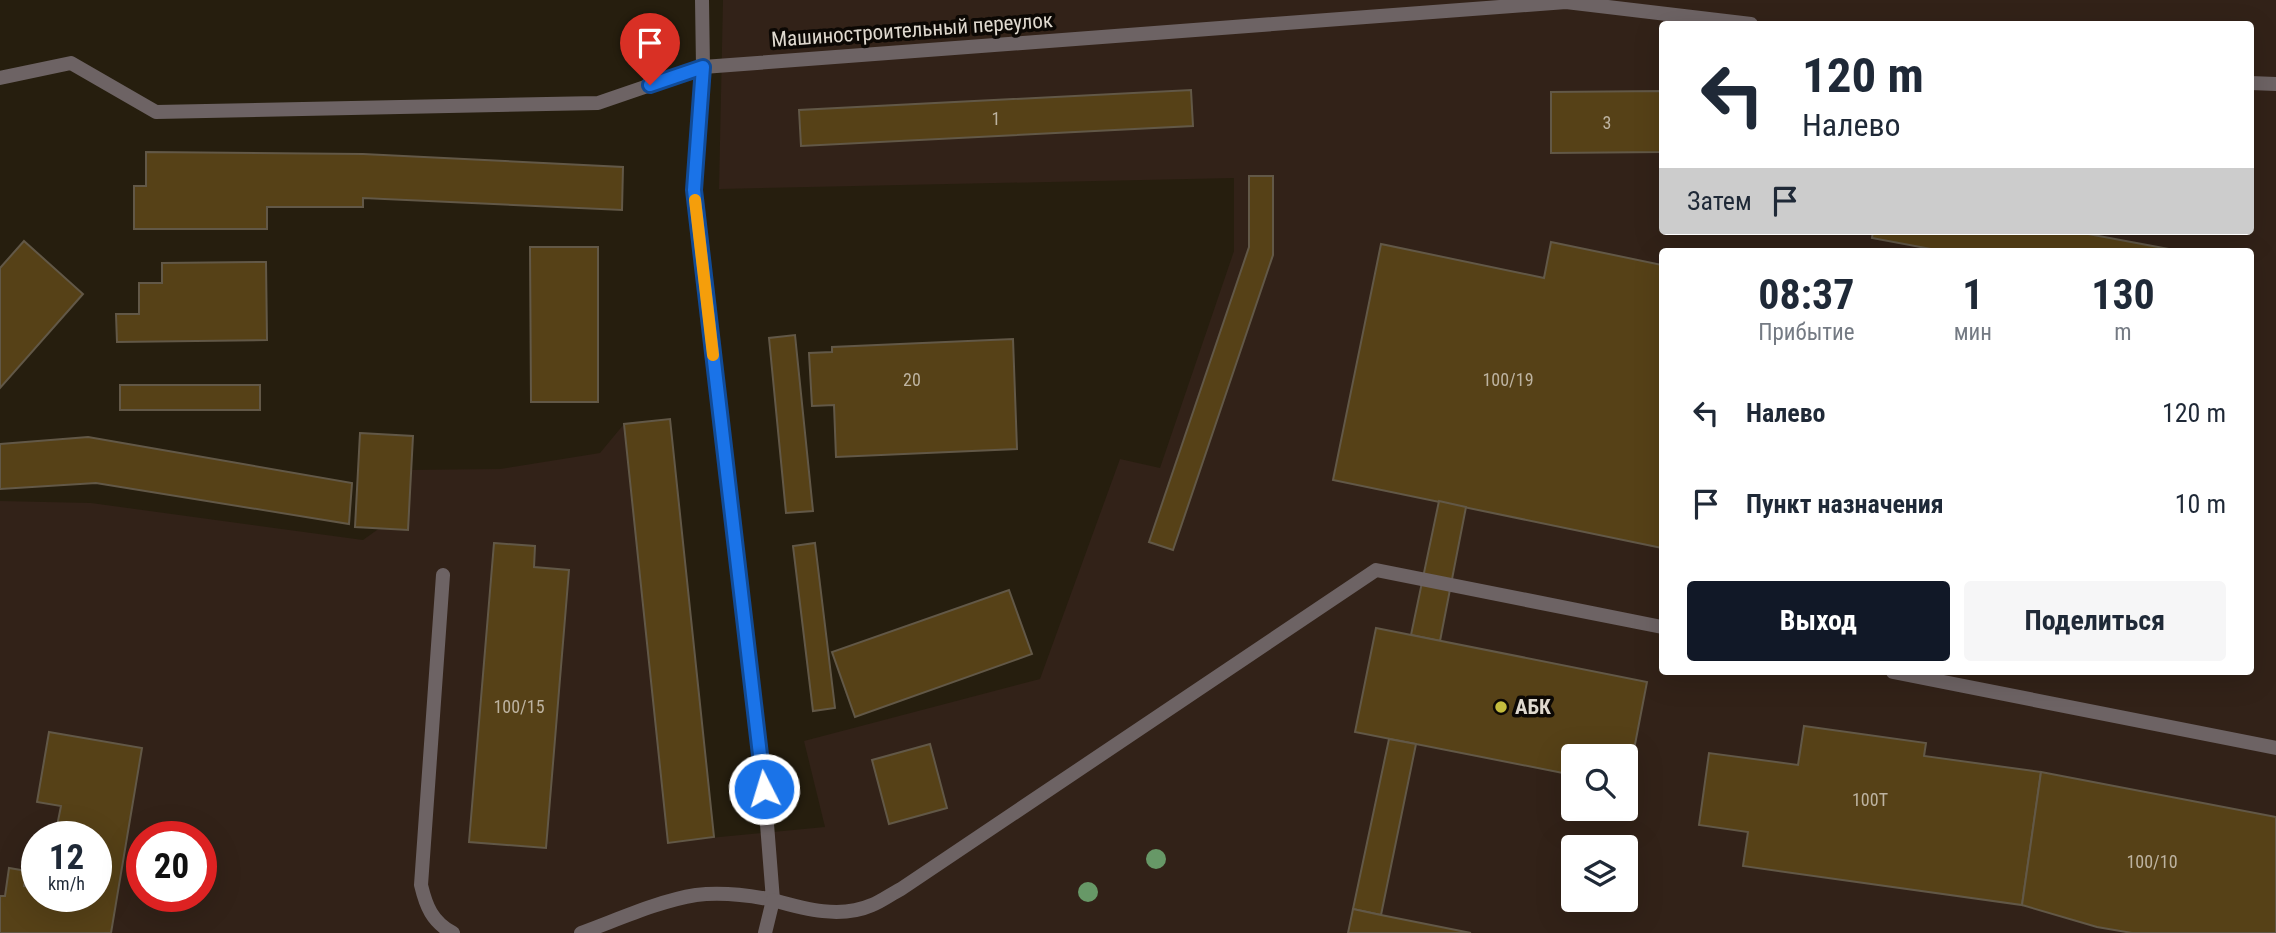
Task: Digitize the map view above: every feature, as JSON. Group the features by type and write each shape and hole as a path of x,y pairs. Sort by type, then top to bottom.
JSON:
{"street":[{"path":"702,0 703,67 694,190 762,761 773,900 765,933"},
{"name":"Машиностроительный переулок","path":"0,78 71,63 156,112 598,103 703,67 1566,1 1727,21"},
{"path":"2254,83 2276,85"},
{"path":"581,933 649,908 696,895 743,894 810,910 843,912 870,906 901,888 1376,570 1659,626"},
{"path":"443,575 421,885 433,917 443,928 453,933"},
{"path":"1908,675 2276,748"}],"shaded area":[{"path":"723,0 2276,0 2276,933 0,933 0,501 91,503 363,540 405,510 406,470 500,469 600,453 624,424 668,842 825,827 804,741 1040,679 1120,459 1160,468 1234,251 1234,178 719,189"}],"building":[{"path":"1191,90 1193,126 801,146 799,110"},
{"path":"1659,91 1659,152 1551,153 1551,92"},
{"path":"146,152 363,154 623,167 622,210 363,198 363,207 267,207 267,229 134,229 134,186 146,186"},
{"path":"1249,176 1273,176 1273,255 1173,550 1149,542 1249,247"},
{"path":"1872,235 2094,235 2163,248 1926,248 1872,238"},
{"path":"24,241 83,294 0,388 0,268"},
{"path":"1551,242 1659,264 1659,547 1333,480 1381,244 1544,278"},
{"path":"530,247 598,247 598,402 531,402"},
{"path":"266,262 267,340 117,342 116,314 139,314 139,283 162,283 162,263"},
{"path":"795,335 813,511 786,513 769,338"},
{"path":"1013,339 1017,449 836,457 834,405 812,406 809,353 832,352 832,347"},
{"path":"120,385 260,385 260,410 120,410"},
{"path":"670,419 714,837 668,843 624,424"},
{"path":"360,433 413,436 408,530 355,527"},
{"path":"88,437 352,483 349,524 96,483 0,489 0,444"},
{"path":"1439,501 1466,507 1440,641 1411,635"},
{"path":"494,543 535,546 534,567 569,570 546,848 469,842"},
{"path":"815,543 835,708 813,711 793,546"},
{"path":"1009,590 1032,654 855,717 832,652"},
{"name":"АБК","path":"1376,628 1647,682 1635,744 1561,744 1561,773 1355,732"},
{"path":"1804,726 1926,743 1924,756 2041,772 2022,905 1743,866 1748,832 1699,825 1709,753 1798,765"},
{"path":"49,732 142,748 130,821 126,821 126,843 111,933 0,933 0,896 5,896 9,868 21,870 21,912 112,912 112,821 58,821 61,806 37,802"},
{"path":"1389,739 1416,744 1381,915 1353,909"},
{"path":"930,744 947,808 889,824 872,760"},
{"path":"2041,772 2276,817 2276,933 2132,933 2097,927 2022,905"},
{"path":"1353,909 1381,915 1471,933 1348,933"}],"slow traffic":[{"path":"695,200 713,355"}],"place":[{"name":"АБК","path":"1501,707"}],"route":[{"path":"650,85 703,67 694,190 764,789"}]}
